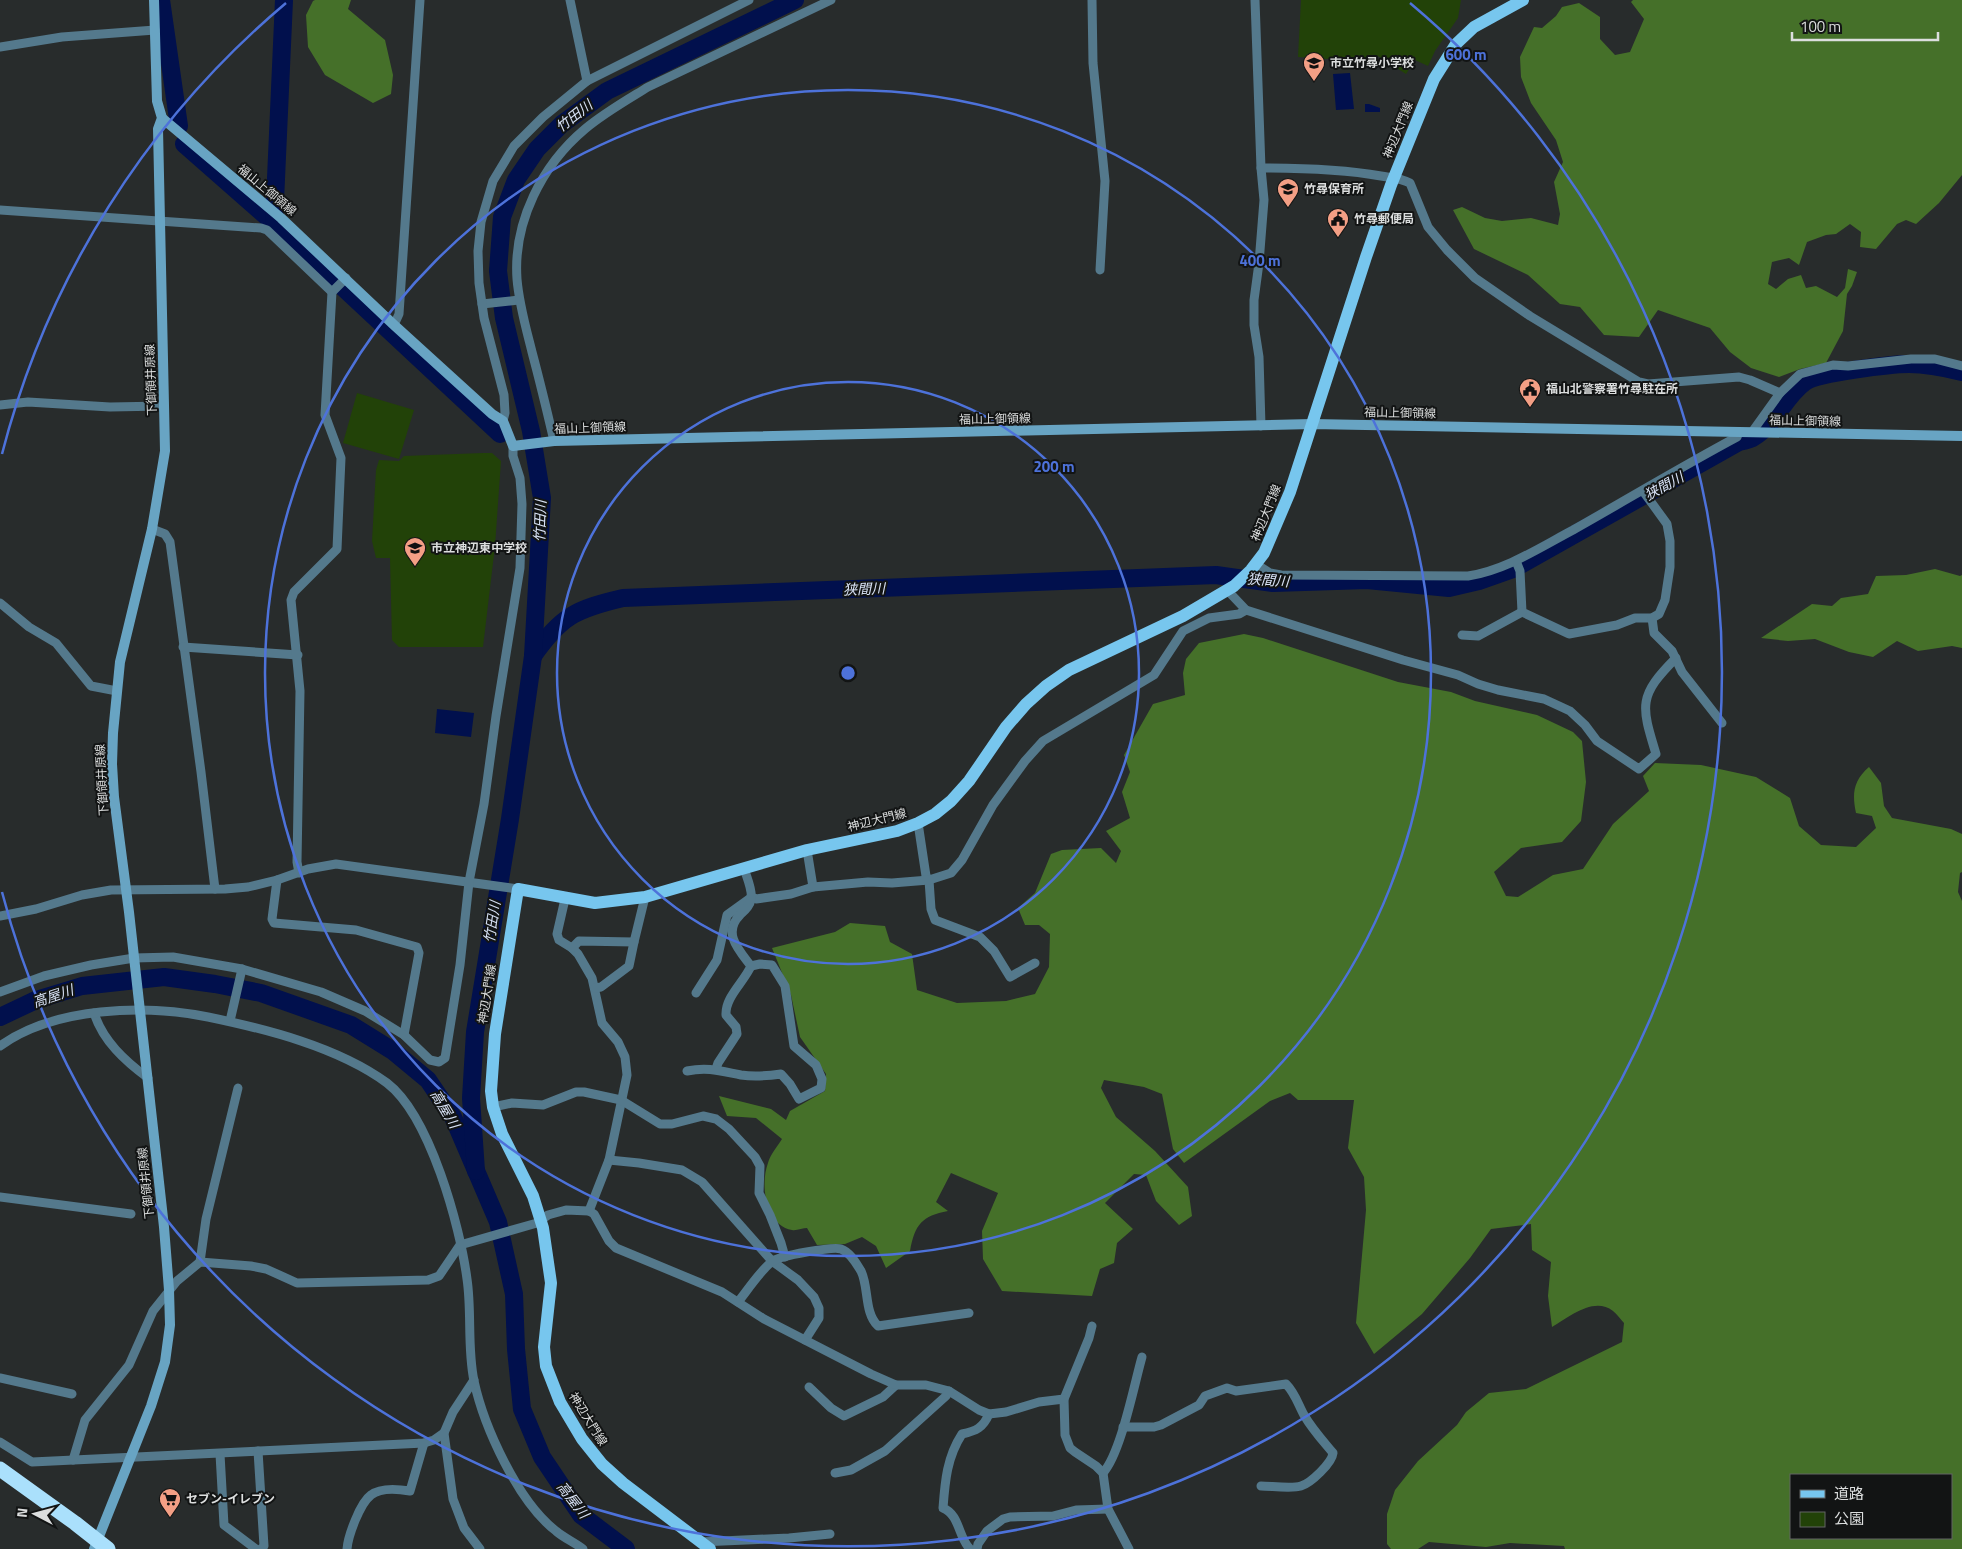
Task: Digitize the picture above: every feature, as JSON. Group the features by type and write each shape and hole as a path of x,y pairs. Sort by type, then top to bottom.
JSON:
{"highway":[{"path":"0,1469 100,1546"}],"main road":[{"name":"下御領井原線","path":"100,1546 129,1458 151,1406 165,1362 170,1325 169,1290 148,1078 114,797 112,764 117,691 126,634 152,529 165,451 158,129 162,118 157,101 154,0"},
{"name":"神辺大門線","path":"705,1546 623,1483 602,1464 582,1438 560,1402 546,1366 544,1347 551,1283 539,1222 522,1171 502,1134 491,1091 494,1034 516,889 596,903 645,897 807,850 897,831 918,823 935,814 951,801 969,781 1006,727 1026,704 1046,686 1069,670 1183,616 1231,588 1254,567 1269,545 1287,501 1366,256 1394,177 1434,79 1456,44 1474,27 1516,2"},
{"name":"福山上御領線","path":"162,118 278,214 394,325 492,414 503,421"},
{"path":"503,421 516,447"},
{"name":"福山上御領線","path":"516,447 552,441 1312,424 1962,436"}],"street":[{"path":"394,325 398,314 420,0"},
{"path":"570,0 587,81"},
{"path":"503,421 505,413 504,395 483,304 478,251 481,222 493,180 514,146 543,117 587,81 749,0"},
{"path":"552,441 517,300 516,276 519,242 524,220 537,186 568,144 586,128 648,87 832,0"},
{"path":"1092,0 1093,63 1105,181 1100,270"},
{"path":"1255,0 1261,168 1264,200 1254,300 1254,325 1259,357 1261,426"},
{"path":"0,47 62,37 155,30"},
{"path":"1261,168 1334,169 1394,177 1410,183 1428,227 1447,250 1475,278 1530,316 1639,382 1648,384 1739,378 1750,380 1780,393"},
{"path":"0,210 261,228 267,230 333,291"},
{"path":"299,872 297,862 300,691 298,655 291,600 294,592 337,549 341,458 325,415 333,291 344,279"},
{"path":"483,304 517,300"},
{"path":"1757,432 1780,393 1800,374 1832,365 1848,366 1919,359 1935,359 1962,366"},
{"path":"0,405 28,402 110,408 164,406"},
{"path":"1962,431 1962,436"},
{"path":"1254,567 1281,575 1468,576 1485,574 1516,560 1643,491 1666,476 1736,438 1739,432"},
{"path":"0,992 44,976 134,960 173,957 242,971 322,992 365,1011 404,1035 430,1060 440,1062 445,1058 520,568 522,538 521,495 520,478 514,456 516,447"},
{"path":"1522,612 1569,634 1617,625 1635,618 1652,618 1659,614 1666,600 1670,567 1670,541 1667,524 1643,491"},
{"path":"152,529 166,534 170,542 215,889"},
{"path":"1516,560 1520,571 1522,612"},
{"path":"1231,588 1246,610 1404,660 1458,674 1485,686 1544,699 1570,711 1585,725 1597,741 1639,769 1656,754 1645,718 1649,690 1658,677 1676,658"},
{"path":"0,603 29,627 56,643 92,686 117,691"},
{"path":"752,897 756,899 791,894 813,887 868,882 892,883 928,880 951,873 956,868 994,805 1025,761 1043,742 1154,675 1183,631 1209,618 1238,614 1246,610"},
{"path":"1462,635 1478,636 1522,612"},
{"path":"1652,618 1654,633 1672,651 1682,672 1722,723"},
{"path":"183,647 298,655"},
{"path":"918,823 931,909 935,920 980,937 994,951 1010,977 1035,963"},
{"path":"807,850 813,887"},
{"path":"0,916 36,909 82,895 125,890 248,887 278,880 317,867 346,864 516,889"},
{"path":"744,868 752,897 749,906 734,921 732,936 751,966"},
{"path":"278,880 272,919 274,923 356,930 417,947 419,953 404,1035"},
{"path":"595,988 601,987 629,966 645,897"},
{"path":"696,993 718,960 727,914 752,897"},
{"path":"565,899 556,934 559,940 572,948 592,978 602,1023 618,1042 625,1057 627,1075 608,1160 589,1211"},
{"path":"572,948 579,941 634,942"},
{"path":"687,1071 716,1069 760,1076 781,1074 799,1099 821,1088 822,1079 816,1065 794,1046 788,1016 787,995 778,972 772,965 760,964 751,966"},
{"path":"716,1069 737,1034 736,1026 726,1015 728,1003 746,977 751,966"},
{"path":"231,1018 242,971"},
{"path":"0,1046 40,1026 94,1013 139,1007 182,1011 231,1018 292,1038 342,1057 396,1091 418,1120 434,1156 447,1192 462,1245 467,1277 474,1380 491,1431 508,1472 516,1484 551,1527 583,1549"},
{"path":"94,1013 98,1025 107,1040 121,1056 148,1078"},
{"path":"200,1262 206,1219 238,1088"},
{"path":"494,1107 512,1103 543,1106 576,1092 584,1092 621,1100 660,1124 672,1124 703,1116 716,1120 729,1129 755,1157 760,1166 759,1193 770,1215 785,1257"},
{"path":"608,1160 682,1170 702,1182 723,1203 772,1261 798,1280 814,1296 819,1308 820,1318 805,1340"},
{"path":"0,1197 131,1214"},
{"path":"72,1460 85,1420 129,1365 153,1311 169,1290 192,1267 200,1262 266,1269 287,1280 297,1282 428,1280 440,1276 462,1245 539,1222 548,1214 566,1210 589,1211 594,1214 609,1241 616,1248 722,1292 764,1319 871,1374 896,1384 926,1385 950,1391 978,1410 988,1414 1006,1412 1039,1402 1064,1399"},
{"path":"738,1302 772,1261 812,1251 839,1248 850,1254 861,1272 866,1284 870,1309 878,1326 969,1313"},
{"path":"1092,1326 1086,1346 1064,1399 1065,1435 1070,1448 1103,1473 1108,1509 1129,1549"},
{"path":"1103,1473 1110,1464 1123,1427 1142,1357"},
{"path":"0,1378 72,1394"},
{"path":"474,1380 453,1412 444,1433 453,1499 464,1528 480,1549"},
{"path":"809,1387 831,1408 844,1416 883,1397 896,1384"},
{"path":"1123,1427 1154,1427 1161,1425 1199,1405 1205,1396 1227,1388 1236,1391 1286,1384 1296,1397 1304,1415 1315,1432 1333,1453 1333,1458 1325,1468 1300,1487 1261,1486"},
{"path":"835,1473 851,1470 886,1451 950,1391"},
{"path":"970,1549 965,1543 956,1519 950,1510 943,1508 945,1479 954,1445 962,1434 977,1430 985,1423 988,1414"},
{"path":"0,1442 32,1462 424,1443 434,1440 444,1433"},
{"path":"347,1549 349,1536 358,1514 370,1495 384,1490 410,1491 424,1443"},
{"path":"258,1451 264,1546 261,1549"},
{"path":"220,1454 224,1525 256,1549"},
{"path":"977,1549 986,1531 1003,1519 1010,1517 1053,1516 1076,1510 1108,1509"},
{"path":"705,1546 830,1534"}],"green space":[{"path":"315,0 351,0 348,9 385,40 393,75 391,94 373,103 325,75 308,47 306,15"},
{"path":"1301,0 1461,0 1458,18 1435,51 1428,66 1415,60 1406,74 1378,56 1359,61 1298,57"},
{"path":"1633,0 1962,0 1962,175 1939,203 1916,224 1906,220 1897,224 1876,249 1860,247 1861,232 1850,224 1836,234 1826,235 1807,242 1799,265 1789,258 1772,262 1768,284 1776,289 1788,279 1801,275 1806,288 1816,286 1837,297 1845,288 1848,269 1857,272 1847,294 1843,331 1826,363 1800,369 1779,377 1751,368 1730,352 1710,328 1658,310 1639,337 1604,335 1580,307 1560,304 1528,275 1474,249 1453,210 1462,207 1485,218 1502,221 1531,218 1558,225 1560,214 1554,182 1563,162 1556,140 1531,103 1521,77 1520,57 1534,27 1542,28 1556,16 1562,7 1579,3 1600,17 1600,39 1615,55 1630,52 1644,19 1631,2"},
{"path":"357,393 414,410 399,459 343,443"},
{"path":"492,453 501,461 495,546 483,647 399,647 392,640 390,558 376,558 372,541 376,470 379,460 399,461 404,456"},
{"path":"1935,569 1962,575 1962,648 1952,646 1918,651 1897,641 1873,657 1849,652 1815,639 1788,641 1761,638 1812,604 1832,606 1841,598 1868,594 1876,576 1906,575"},
{"path":"1244,634 1263,638 1398,682 1451,692 1475,701 1537,715 1573,732 1582,741 1586,782 1581,821 1562,842 1521,848 1494,872 1506,896 1518,897 1553,875 1583,869 1613,824 1649,791 1643,776 1655,763 1701,765 1756,777 1790,798 1799,826 1821,845 1856,847 1876,828 1872,816 1856,813 1855,806 1855,788 1860,777 1869,767 1881,783 1884,806 1892,818 1951,829 1962,834 1962,872 1960,873 1958,892 1962,901 1962,1549 1565,1549 1564,1546 1510,1543 1486,1547 1429,1542 1418,1549 1391,1549 1387,1544 1387,1514 1395,1490 1418,1461 1457,1425 1466,1412 1489,1393 1526,1389 1622,1342 1624,1323 1613,1311 1606,1307 1598,1306 1582,1310 1552,1327 1548,1296 1551,1262 1532,1250 1531,1224 1491,1229 1470,1258 1422,1314 1374,1354 1356,1323 1366,1210 1364,1177 1348,1148 1354,1100 1298,1100 1290,1093 1270,1101 1184,1163 1173,1149 1162,1094 1144,1087 1104,1080 1101,1088 1116,1117 1155,1151 1188,1187 1192,1216 1179,1225 1156,1201 1146,1175 1134,1174 1105,1203 1133,1229 1117,1243 1114,1263 1100,1269 1092,1296 1002,1291 983,1259 982,1231 998,1193 951,1173 936,1202 948,1211 932,1216 921,1223 914,1234 910,1251 886,1268 876,1246 862,1237 845,1244 817,1245 807,1228 792,1230 783,1227 776,1220 770,1212 767,1202 765,1182 769,1160 782,1139 756,1118 727,1116 719,1096 771,1109 786,1120 790,1111 825,1091 826,1074 800,1037 791,995 772,948 835,932 850,923 885,926 890,942 912,954 917,990 957,1003 1006,1001 1035,994 1049,967 1050,934 1039,925 1025,925 1018,908 1035,893 1051,854 1062,850 1101,848 1116,863 1121,851 1106,831 1130,818 1122,792 1130,772 1124,755 1153,704 1185,695 1183,673 1186,659 1199,643"}],"shaded area":[{"path":"1350,73 1354,109 1336,110 1333,74"},
{"path":"1365,104 1380,108 1380,112 1365,112"},
{"path":"437,709 474,713 471,737 435,733"}],"waterway":[{"path":"161,0 179,126"},
{"path":"274,223 284,0"},
{"name":"竹田川","path":"476,1171 471,1098 475,1032 510,819 533,656 542,498 531,431 504,318 498,271 502,217 516,180 537,149 562,124 607,91 795,0"},
{"path":"184,144 274,223 500,434"},
{"name":"狭間川","path":"533,656 552,632 571,616 593,606 623,598 1216,575 1273,583 1367,580 1449,588 1479,581 1513,569 1739,442 1752,438 1762,432 1798,388 1812,379 1855,370 1909,364 1936,366 1962,372"},
{"name":"高屋川","path":"0,1017 36,1000 82,986 164,977 215,984 261,993 351,1025 393,1051 428,1080 453,1117 498,1222 514,1294 516,1349 522,1409 542,1457 581,1515 626,1549"}],"place":[{"name":"市立竹尋小学校","path":"1314,82"},
{"name":"竹尋保育所","path":"1288,208"},
{"name":"竹尋郵便局","path":"1338,238"},
{"name":"福山北警察署竹尋駐在所","path":"1530,408"},
{"name":"市立神辺東中学校","path":"415,567"},
{"name":"セブン-イレブン","path":"170,1518"}]}
